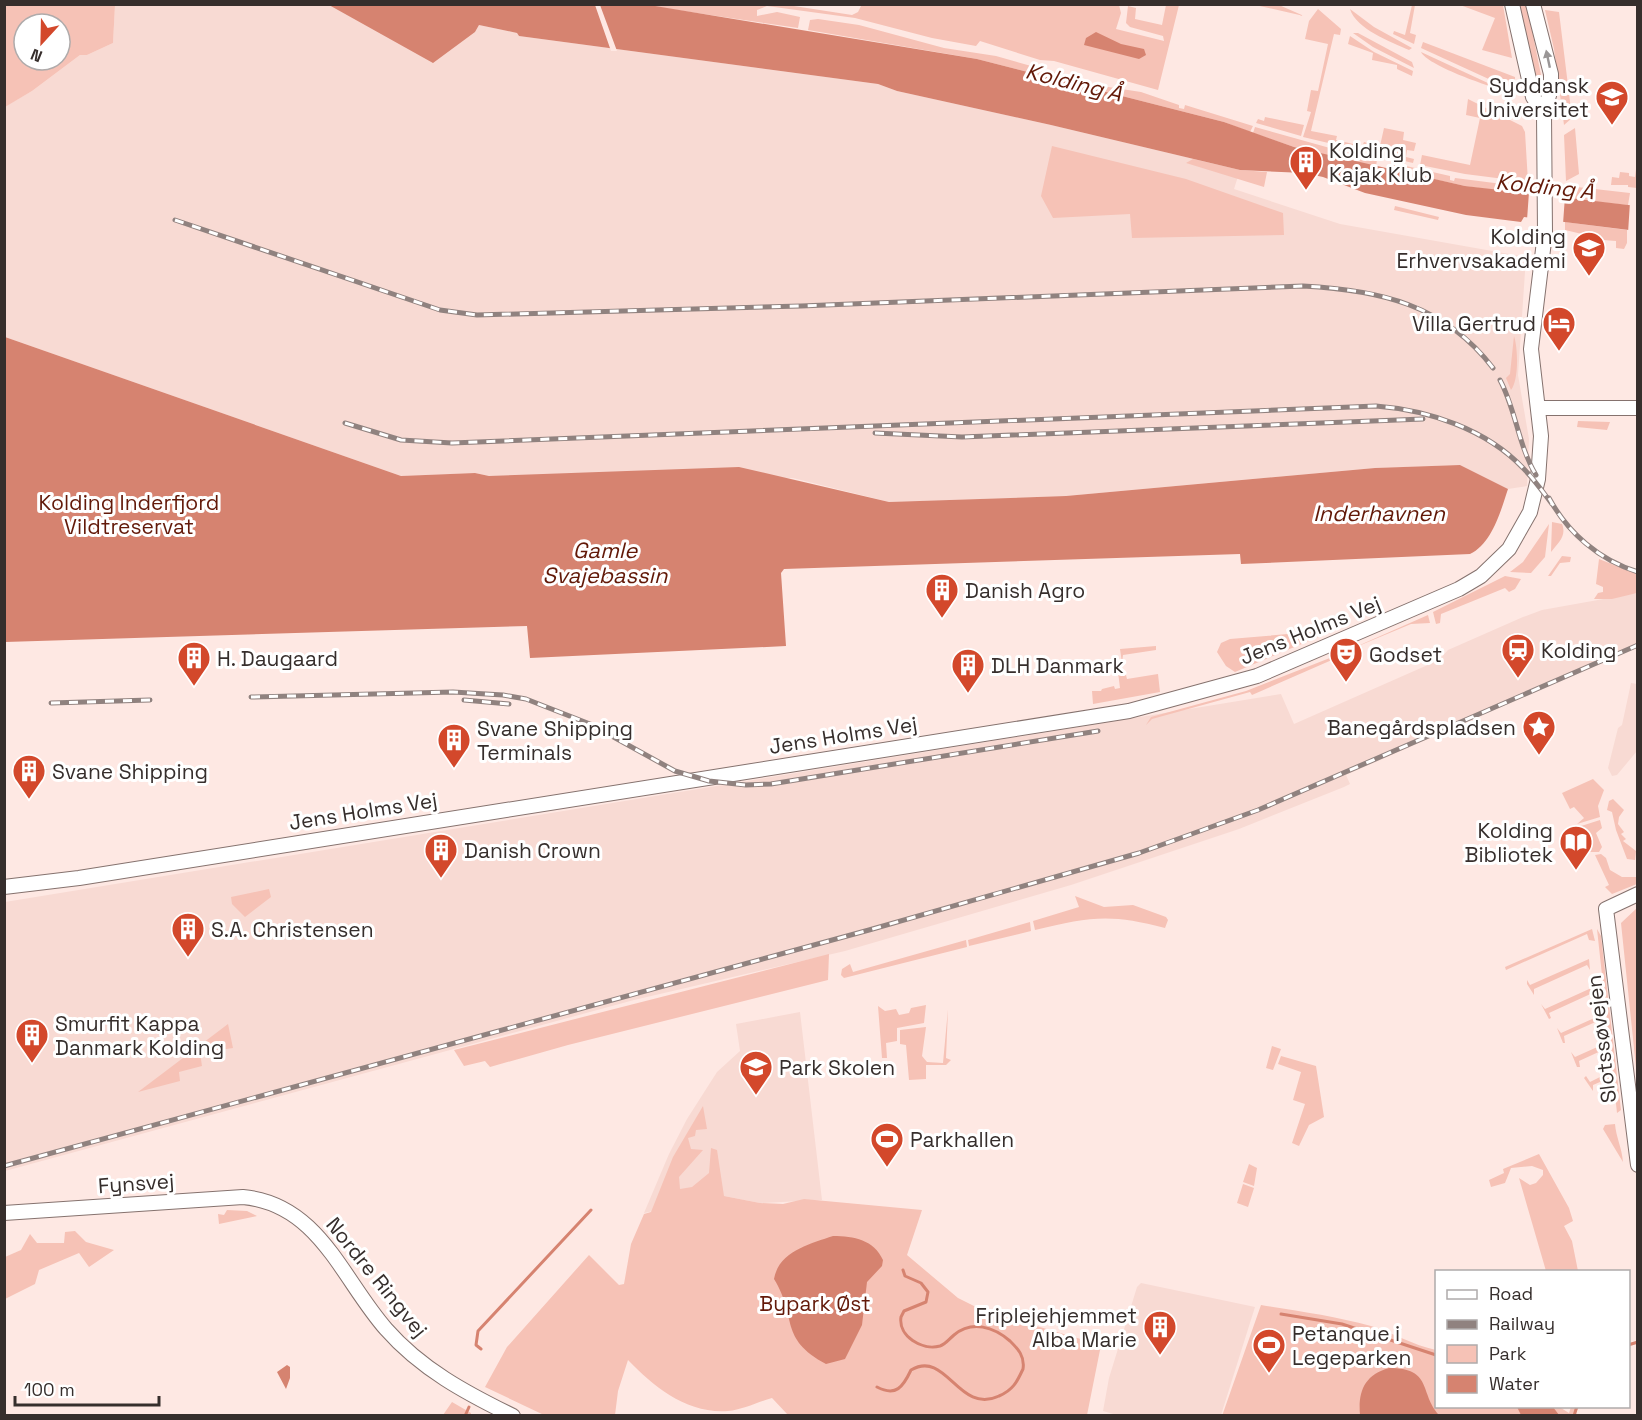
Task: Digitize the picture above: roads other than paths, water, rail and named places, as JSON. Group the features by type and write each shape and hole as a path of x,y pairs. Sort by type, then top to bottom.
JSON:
{"main road":[{"path":"1512,4 1533,97 1544,114"},
{"path":"1533,4 1551,74 1551,88 1544,114"},
{"name":"Jens Holms Vej","path":"4,887 79,878 1129,711 1247,679 1298,660 1459,589 1497,562 1519,536 1535,496 1540,459 1538,408 1533,386 1531,350 1545,223 1544,114"},
{"path":"1538,408 1638,408"},
{"name":"Slotssøvejen","path":"1638,894 1606,909 1638,1165"},
{"name":"Fynsvej","path":"4,1213 243,1197 269,1202"},
{"name":"Nordre Ringvej","path":"269,1202 297,1216 313,1230 385,1328 412,1355 458,1388 513,1416"}],"water":[{"path":"643,4 977,59 1224,122 1294,147 1465,186 1637,206 1637,231 1524,217 1521,222 1466,215 1365,193 1323,177 1304,173 1240,170 897,91 878,84 519,36 517,33 479,25 475,32 433,63 329,5"},
{"path":"1096,32 1121,44 1144,49 1146,55 1139,59 1084,45 1086,38"},
{"name":"Kolding Inderfjord Vildtreservat","path":"5,337 401,476 475,473 489,476 739,467 889,502 1066,496 1375,468 1460,465 1508,489 1490,535 1478,549 1470,554 1241,564 1240,554 784,569 781,573 786,646 530,658 527,626 5,642"},
{"path":"833,1236 862,1240 874,1248 883,1260 882,1266 867,1282 862,1325 845,1359 826,1364 801,1345 795,1336 786,1305 774,1279 777,1269 789,1255"},
{"path":"287,1365 290,1367 290,1378 286,1389 277,1372"},
{"path":"1389,1368 1413,1372 1419,1377 1439,1415 1360,1415 1360,1399 1364,1386 1374,1375"},
{"path":"1518,1408 1554,1408 1559,1415 1521,1415"}],"waterway":[{"path":"481,1349 476,1345 478,1331 591,1210"},
{"path":"877,1387 889,1391 898,1389 911,1370 923,1366 934,1368 944,1374 973,1397 985,1399 1008,1391 1023,1369 1022,1357 1016,1347 1004,1336 983,1327 961,1330 944,1344 933,1347 919,1344 907,1336 901,1324 901,1317 904,1311 926,1302 928,1292 921,1283 905,1276 903,1270"},
{"path":"1281,1314 1342,1324 1435,1355"},
{"path":"1630,1344 1638,1342"},
{"path":"465,1416 469,1407"},
{"path":"1574,1416 1576,1408"}],"railway":[{"path":"175,220 440,310 477,315 801,306 1303,286 1331,288 1384,297 1408,304 1431,315 1474,346 1493,368"},
{"path":"1500,380 1510,403 1525,452 1536,475"},
{"path":"345,423 401,440 452,443 1376,406 1436,417 1492,442 1523,468 1552,504"},
{"path":"875,433 962,437 1423,419"},
{"path":"1549,498 1565,523 1586,544 1610,560 1638,572"},
{"path":"4,1166 869,930 1139,853 1258,810 1638,645"},
{"path":"251,697 453,692 526,699 590,724 675,771 709,781 746,785 771,784 1098,731"},
{"path":"51,703 150,700"},
{"path":"464,700 509,704"}],"place":[{"name":"Syddansk Universitet","path":"1612,126"},
{"name":"Kolding Kajak Klub","path":"1306,191"},
{"name":"Kolding Erhvervsakademi","path":"1589,277"},
{"name":"Villa Gertrud","path":"1559,352"},
{"name":"Danish Agro","path":"942,619"},
{"name":"Kolding","path":"1518,679"},
{"name":"Godset","path":"1346,683"},
{"name":"H. Daugaard","path":"194,687"},
{"name":"DLH Danmark","path":"968,694"},
{"name":"Banegårdspladsen","path":"1539,756"},
{"name":"Svane Shipping Terminals","path":"454,769"},
{"name":"Svane Shipping","path":"29,800"},
{"name":"Kolding Bibliotek","path":"1576,871"},
{"name":"Danish Crown","path":"441,879"},
{"name":"S.A. Christensen","path":"188,958"},
{"name":"Smurfit Kappa Danmark Kolding","path":"32,1064"},
{"name":"Park Skolen","path":"756,1096"},
{"name":"Parkhallen","path":"887,1168"},
{"name":"Friplejehjemmet Alba Marie","path":"1160,1356"},
{"name":"Petanque i Legeparken","path":"1269,1374"}],"water label":[{"name":"Kolding Å","path":"1074,82"},
{"name":"Kolding Å","path":"1545,186"},
{"name":"Inderhavnen","path":"1379,513"},
{"name":"Gamle Svajebassin","path":"605,562"}],"park label":[{"name":"Bypark Øst","path":"815,1303"}]}
